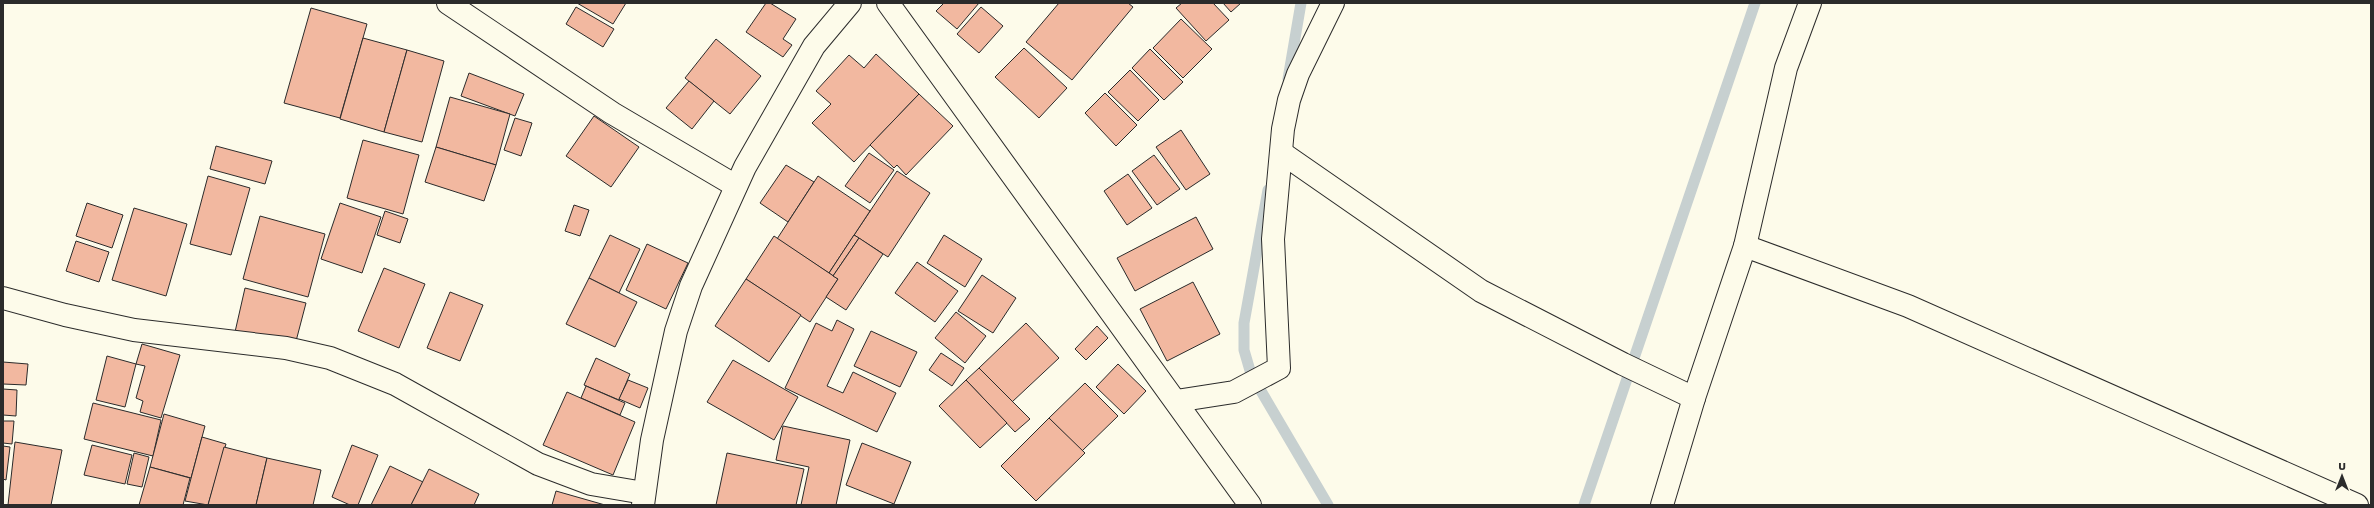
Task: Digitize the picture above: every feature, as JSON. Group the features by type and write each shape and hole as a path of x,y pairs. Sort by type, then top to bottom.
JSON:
{"street":[{"path":"448,3 612,113 736,186"},
{"path":"3,298 65,315 134,330 286,348 330,358 395,384 538,464 591,484 644,499 652,440 676,331 691,286 745,167 814,46 850,3"},
{"path":"888,3 1250,505"},
{"path":"1176,401 1234,392 1279,368 1273,240 1282,153 1283,128 1289,100 1298,74 1332,3"},
{"path":"1662,505 1694,398 1745,246 1786,68 1810,3"},
{"path":"1282,153 1481,291 1623,364 1694,398"},
{"path":"1745,246 1908,306 2357,505"}],"building":[{"path":"577,3 626,3 613,24"},
{"path":"766,3 770,3 796,19 783,39 792,45 783,57 746,32"},
{"path":"944,3 979,3 957,29 936,11"},
{"path":"1059,3 1128,3 1133,7 1072,80 1026,42"},
{"path":"1182,3 1213,3 1229,20 1206,41 1176,8"},
{"path":"1223,3 1241,3 1231,12"},
{"path":"576,7 614,29 603,47 566,24"},
{"path":"981,7 1003,26 979,53 957,34"},
{"path":"311,8 367,24 340,118 284,103"},
{"path":"1181,19 1212,49 1183,78 1153,48"},
{"path":"363,38 407,50 384,132 340,119"},
{"path":"716,39 761,76 730,114 685,78"},
{"path":"1024,48 1067,88 1039,118 995,77"},
{"path":"1150,49 1183,82 1164,100 1132,68"},
{"path":"407,50 444,61 422,142 384,132"},
{"path":"876,54 919,94 854,162 812,123 831,104 816,91 849,55 864,68"},
{"path":"1130,70 1159,100 1138,121 1108,92"},
{"path":"469,73 524,94 515,116 461,96"},
{"path":"689,81 714,101 692,129 666,108"},
{"path":"1105,93 1137,125 1116,146 1085,113"},
{"path":"919,94 953,126 906,175 897,165 894,168 870,145"},
{"path":"450,97 510,114 496,165 436,147"},
{"path":"594,116 639,147 611,187 566,156"},
{"path":"515,118 532,123 521,156 504,150"},
{"path":"1181,130 1210,174 1186,190 1156,147"},
{"path":"363,140 419,155 403,214 347,198"},
{"path":"216,146 272,161 265,184 210,169"},
{"path":"436,147 496,165 484,201 425,182"},
{"path":"869,153 894,170 870,203 845,186"},
{"path":"1154,155 1180,189 1157,205 1132,171"},
{"path":"786,165 814,182 788,222 760,203"},
{"path":"897,171 930,193 888,257 854,235"},
{"path":"1128,174 1152,208 1127,225 1104,191"},
{"path":"208,176 250,188 231,255 190,244"},
{"path":"818,176 870,211 829,273 777,239"},
{"path":"87,203 123,215 112,248 76,236"},
{"path":"340,203 381,217 362,273 321,259"},
{"path":"574,205 589,210 580,236 565,231"},
{"path":"134,208 187,224 166,296 112,280"},
{"path":"385,211 408,219 400,243 377,235"},
{"path":"260,216 325,234 308,297 243,279"},
{"path":"1196,217 1213,249 1135,291 1117,258"},
{"path":"610,235 640,249 619,293 589,278"},
{"path":"854,235 859,238 833,276 829,273"},
{"path":"944,235 982,259 965,287 927,263"},
{"path":"774,236 838,279 810,322 746,279"},
{"path":"859,238 883,254 846,310 826,297 838,279 833,276"},
{"path":"76,241 109,252 99,282 66,271"},
{"path":"647,244 688,263 666,309 626,290"},
{"path":"917,262 958,291 935,322 895,293"},
{"path":"384,268 425,284 399,348 358,331"},
{"path":"982,275 1016,298 993,333 958,311"},
{"path":"589,278 637,302 615,347 566,324"},
{"path":"746,279 801,315 769,362 715,326"},
{"path":"1193,282 1220,334 1167,361 1140,309"},
{"path":"245,288 306,303 295,345 235,332"},
{"path":"450,292 483,305 460,361 427,348"},
{"path":"956,312 986,336 965,363 935,338"},
{"path":"837,320 854,329 827,386 843,393 853,372 896,393 877,432 785,388 816,323 832,331"},
{"path":"1026,323 1059,358 1012,402 979,368"},
{"path":"1097,326 1108,338 1086,360 1075,349"},
{"path":"871,331 917,352 900,387 854,366"},
{"path":"142,344 180,355 161,418 140,412 143,401 136,398 145,366 136,364"},
{"path":"941,353 964,368 952,386 929,370"},
{"path":"107,356 136,364 125,407 96,400"},
{"path":"596,358 630,374 619,400 584,385"},
{"path":"733,360 798,397 774,440 707,402"},
{"path":"3,362 28,364 26,385 3,384"},
{"path":"1118,364 1146,391 1124,414 1096,387"},
{"path":"979,368 1030,419 1015,432 966,380"},
{"path":"628,380 648,388 640,408 619,399"},
{"path":"966,380 1007,423 980,448 939,406"},
{"path":"1085,383 1118,416 1082,451 1049,418"},
{"path":"586,386 625,403 620,415 581,398"},
{"path":"3,389 17,390 16,416 3,415"},
{"path":"567,392 635,422 613,475 543,445"},
{"path":"93,403 161,420 153,456 84,439"},
{"path":"164,414 205,426 191,478 150,467"},
{"path":"1049,418 1085,453 1036,501 1001,466"},
{"path":"3,421 14,421 12,444 3,443"},
{"path":"783,426 850,440 836,505 801,505 809,467 776,460"},
{"path":"202,437 226,444 208,505 185,501"},
{"path":"15,442 62,450 51,505 8,505"},
{"path":"862,443 911,462 894,504 846,485"},
{"path":"92,445 132,455 125,484 84,475"},
{"path":"352,445 378,455 358,505 350,505 332,497"},
{"path":"3,446 10,447 6,480 3,479"},
{"path":"224,447 267,458 256,505 208,505"},
{"path":"134,453 149,457 142,487 127,484"},
{"path":"727,453 804,469 796,505 716,505"},
{"path":"267,458 321,470 313,505 256,505"},
{"path":"390,466 423,482 411,505 371,505"},
{"path":"150,467 190,478 183,505 139,505"},
{"path":"429,469 479,494 474,505 411,505"},
{"path":"556,491 605,505 552,505"}],"waterway":[{"path":"1288,79 1301,3"},
{"path":"1584,505 1755,3"},
{"path":"1268,190 1244,323 1244,350 1251,374 1328,505"}]}
